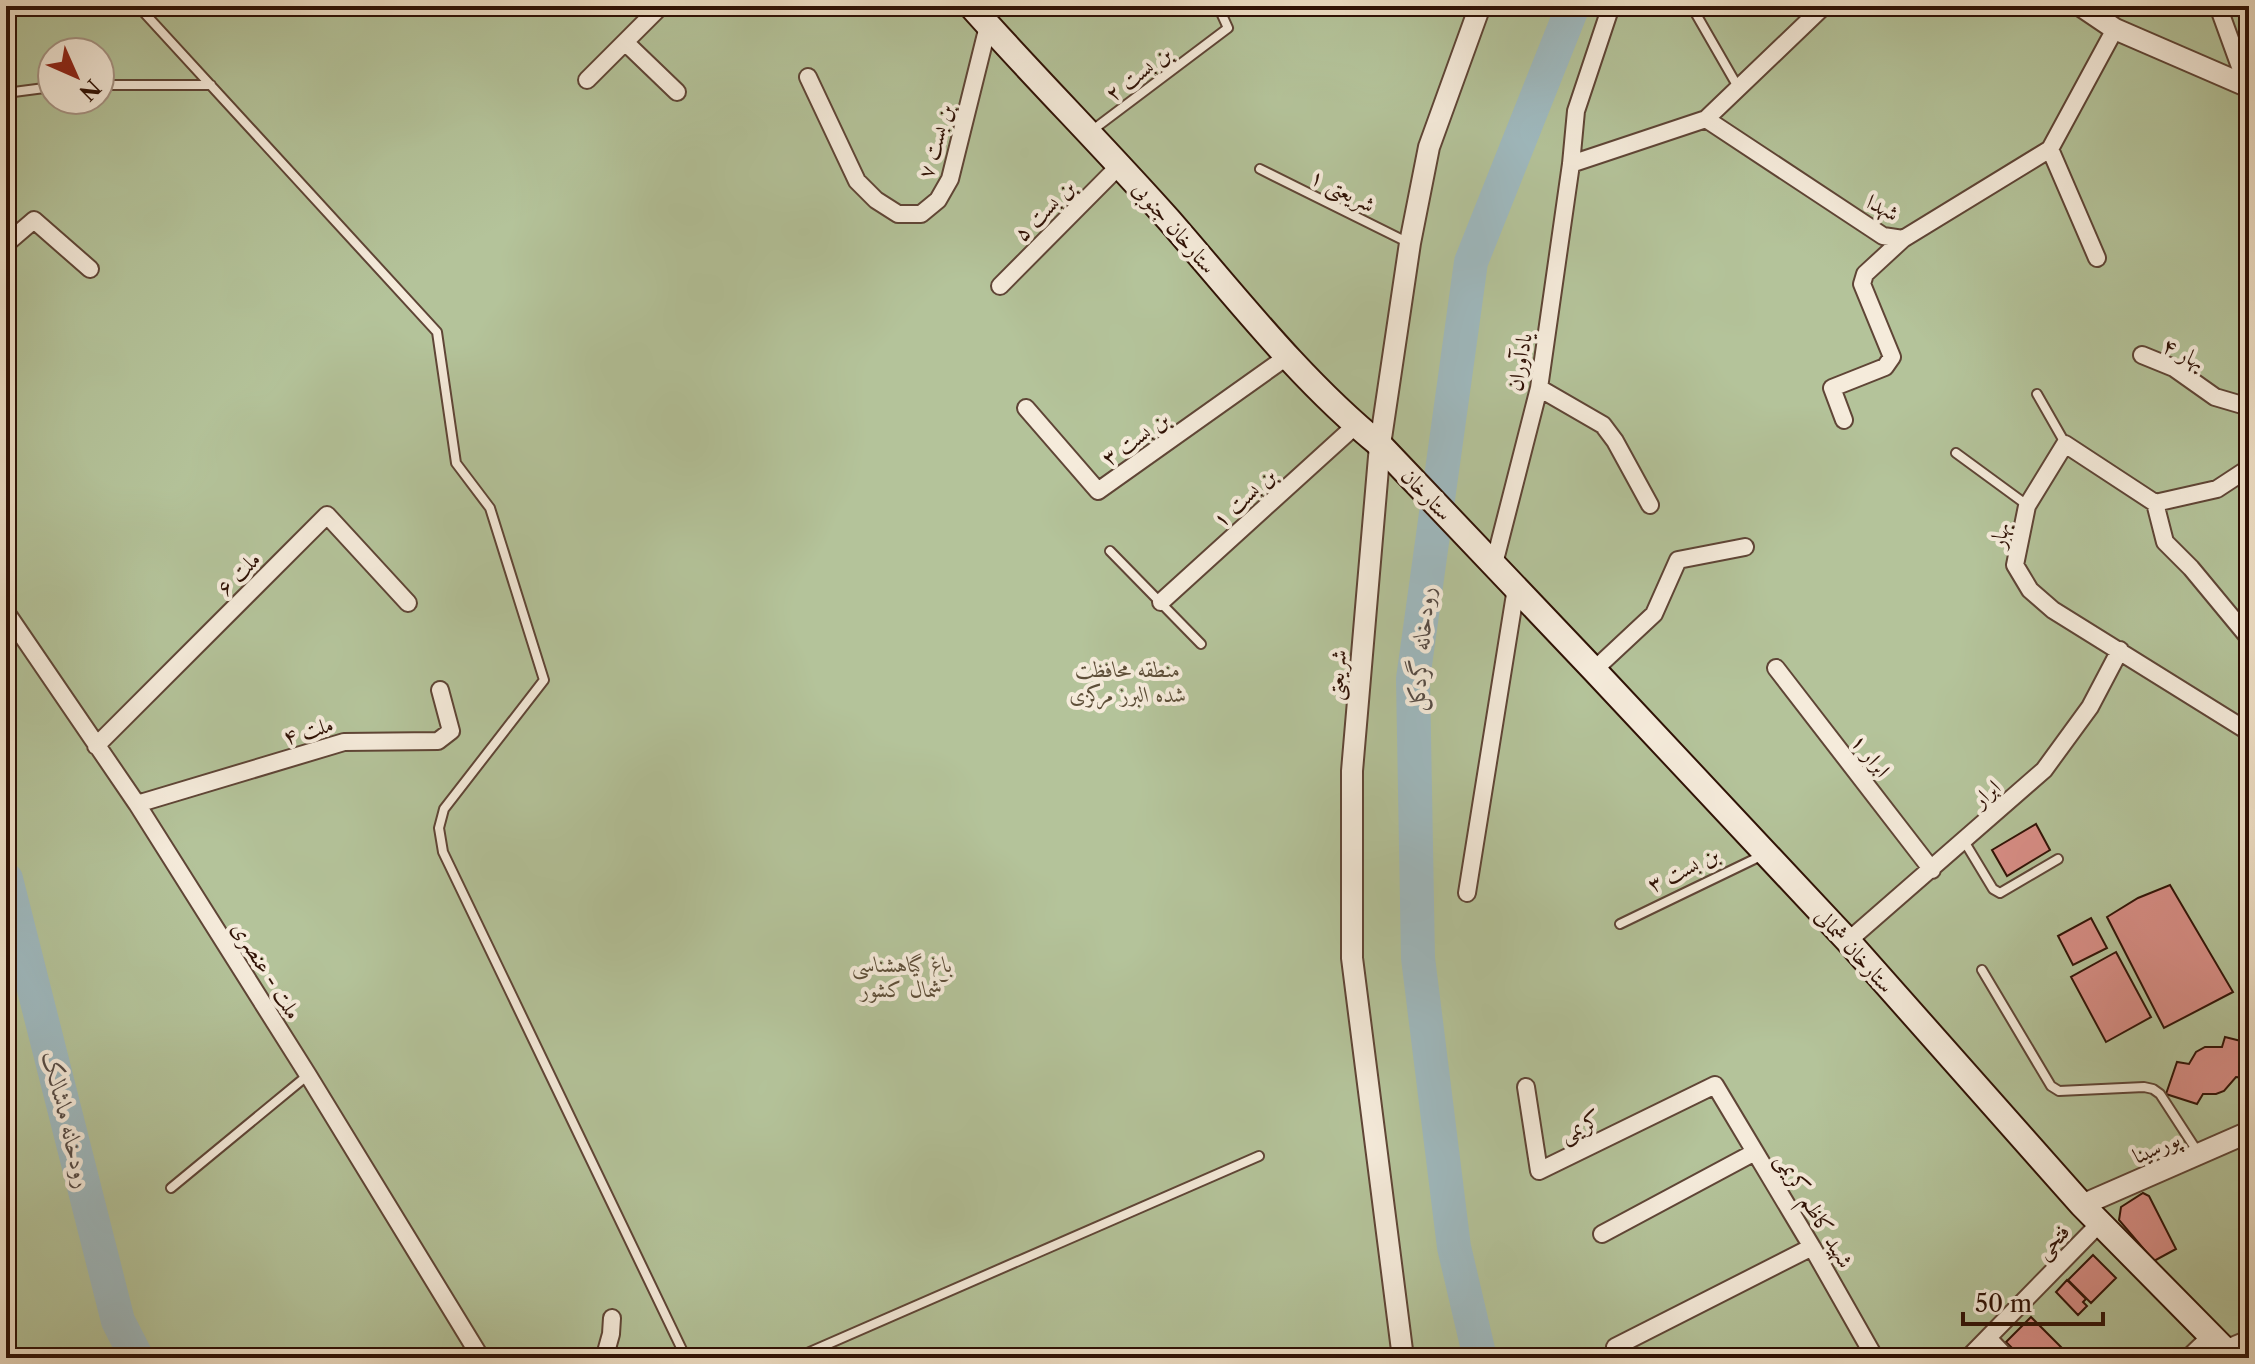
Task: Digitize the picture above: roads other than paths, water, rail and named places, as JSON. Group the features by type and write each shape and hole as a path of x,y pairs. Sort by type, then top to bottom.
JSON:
{"main road":[{"name":"ستارخان جنوبی","path":"971,6 1120,165 1288,356 1380,445"},
{"name":"ستارخان","path":"1380,445 1474,543"},
{"name":"ستارخان شمالی","path":"1474,543 1848,941 2082,1205 2223,1348"}],"street":[{"path":"587,80 661,6"},
{"name":"شریعتی","path":"1403,1358 1352,958 1352,771 1380,445 1410,243 1429,147 1480,6"},
{"name":"یادآوران","path":"1494,564 1539,388 1576,111 1611,6"},
{"path":"1571,164 1706,119 1824,6"},
{"path":"2081,6 2115,29 2248,86"},
{"path":"2218,6 2248,86"},
{"name":"بن بست ۷","path":"808,77 857,181 876,200 898,214 921,214 938,200 950,179 988,26"},
{"path":"2097,258 2050,149 2115,29"},
{"path":"625,42 677,92"},
{"name":"شهدا","path":"1706,119 1883,236 1903,239 2050,149"},
{"name":"بن بست ۵","path":"1000,286 1120,165"},
{"path":"6,244 34,220 90,269"},
{"path":"1844,420 1832,388 1885,367 1892,357 1862,284 1865,274 1903,239"},
{"name":"بهار ۴","path":"2142,355 2174,368 2215,397 2249,407"},
{"name":"بن بست ۳","path":"1026,408 1098,491 1288,356"},
{"path":"1539,388 1603,425 1650,505"},
{"name":"بن بست ۱","path":"1161,602 1356,425"},
{"path":"2065,444 2155,503 2165,542 2191,568 2249,638"},
{"name":"بهار","path":"2065,444 2027,506 2015,565 2030,590 2053,610 2249,732"},
{"path":"2155,503 2217,489 2249,468"},
{"name":"ملت ۶","path":"96,746 327,515 408,603"},
{"path":"1594,670 1654,614 1678,560 1745,547"},
{"path":"1467,893 1516,588"},
{"name":"ملت - عنصری","path":"6,612 137,804 481,1358"},
{"name":"ابرار","path":"1848,941 2044,770 2090,707 2120,650"},
{"name":"ابرار ۱","path":"1776,668 1932,870"},
{"name":"ملت ۴","path":"137,804 344,742 438,741 451,731 440,690"},
{"name":"کریمی","path":"1526,1087 1539,1171 1715,1085"},
{"name":"شهید کاظم کریمی","path":"1715,1085 1875,1358"},
{"name":"پورسینا","path":"2082,1205 2249,1132"},
{"path":"1602,1234 1755,1152"},
{"name":"فتحی","path":"1968,1358 2100,1223"},
{"path":"1615,1347 1812,1247"},
{"path":"612,1318 606,1352 613,1358"},
{"path":"1988,1338 2007,1358"},
{"path":"2188,1358 2249,1339"}],"lane":[{"path":"138,6 437,332 456,463 490,508 544,680 444,809 439,828 443,852 686,1358"},
{"name":"بن بست ۲","path":"1089,132 1228,28 1218,6"},
{"path":"1696,14 1739,87"},
{"path":"116,85 211,85"},
{"path":"6,93 36,89"},
{"name":"شریعتی ۱","path":"1260,169 1410,243"},
{"path":"2037,394 2065,444"},
{"path":"1956,453 2027,506"},
{"path":"1110,551 1201,644"},
{"path":"1964,841 1993,889 2000,893 2058,859"},
{"name":"بن بست ۳","path":"1620,924 1765,854"},
{"path":"1982,970 2051,1086 2059,1091 2153,1089 2160,1094 2199,1154"},
{"path":"171,1188 308,1075"},
{"path":"796,1358 1259,1156"}],"waterway":[{"name":"رودخانه گردکل","path":"1480,1358 1454,1247 1418,958 1413,679 1471,262 1573,6"},
{"name":"رودخانه ماشالک","path":"6,879 118,1321 137,1358"}],"park label":[{"name":"منطقه محافظت شده البرز مرکزی","path":"1128,682"},
{"name":"باغ گیاهشناسی شمال کشور","path":"902,976"}]}
